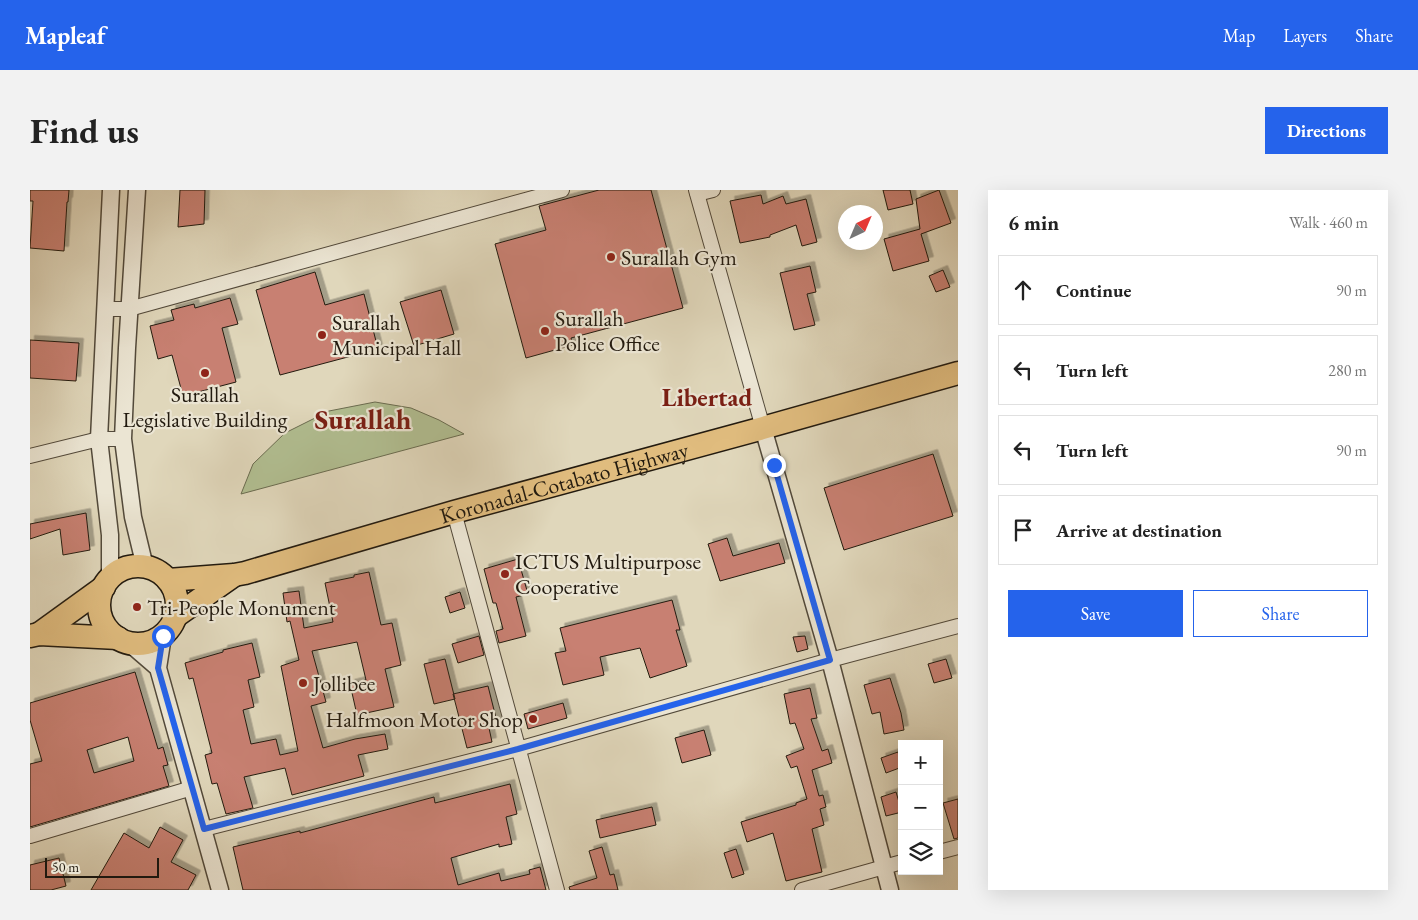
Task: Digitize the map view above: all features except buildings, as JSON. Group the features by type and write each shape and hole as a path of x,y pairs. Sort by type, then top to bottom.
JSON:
{"highway":[{"name":"Koronadal-Cotabato Highway","path":"168,580 234,575 454,512 958,373"},
{"path":"132,567 146,567 158,571 168,580 175,591 178,603 176,616 171,627 163,636 153,642 141,644 123,640 34,635 107,583 120,571 132,567"},
{"path":"176,616 234,575"},
{"path":"107,583 100,598 103,620 109,630 123,640"}],"street":[{"path":"107,583 110,535 99,439 111,190"},
{"path":"137,190 123,439 133,517 146,567"},
{"path":"105,308 129,309 562,190"},
{"path":"713,190 697,192 830,660 890,890"},
{"path":"30,456 99,439 123,439"},
{"path":"454,512 557,890"},
{"path":"204,829 518,749 830,660 958,626"},
{"path":"163,636 158,668 220,890"},
{"path":"123,640 158,668"},
{"path":"30,836 192,788"},
{"path":"943,851 958,846"},
{"path":"802,890 898,863"}],"green space":[{"path":"375,402 411,408 439,420 464,434 241,494 253,464 285,433 329,411"}],"place":[{"name":"Surallah Gym","path":"611,257"},
{"name":"Surallah Police Office","path":"545,331"},
{"name":"Surallah Municipal Hall","path":"322,335"},
{"name":"Surallah Legislative Building","path":"205,373"},
{"name":"ICTUS Multipurpose Cooperative","path":"505,574"},
{"name":"Tri-People Monument","path":"137,607"},
{"name":"Jollibee","path":"303,683"},
{"name":"Halfmoon Motor Shop","path":"533,719"}],"district":[{"name":"Libertad","path":"707,397"},
{"name":"Surallah","path":"363,419"}],"route":[{"path":"163,636 158,668 204,829 518,749 830,660 774,465"}]}
